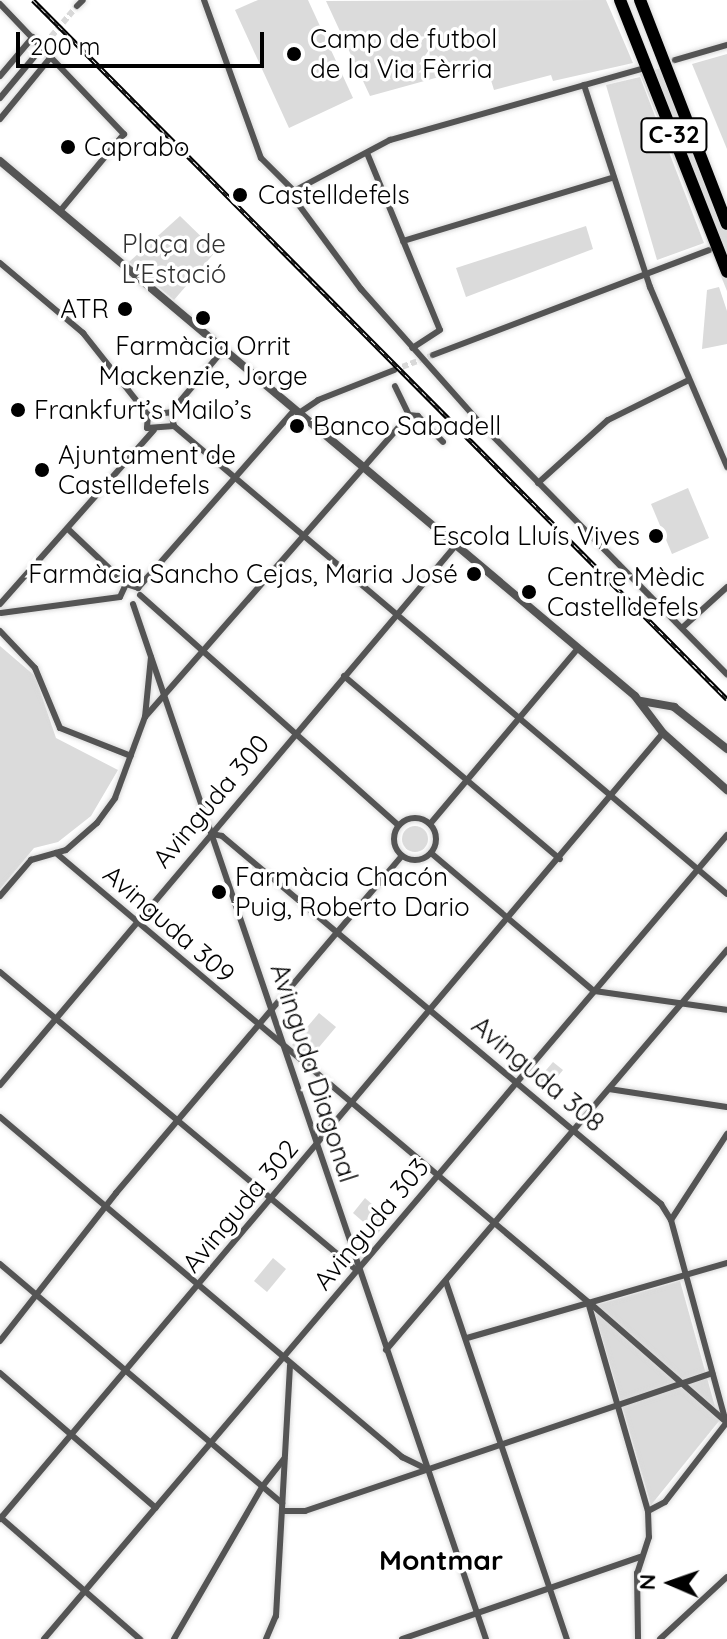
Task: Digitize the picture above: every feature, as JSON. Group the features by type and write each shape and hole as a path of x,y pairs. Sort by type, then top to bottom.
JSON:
{"highway":[{"name":"C-32","path":"620,0 727,272"},
{"name":"C-32","path":"640,0 727,224"}],"street":[{"path":"204,0 248,132 261,158 294,191 298,204 412,348 538,483 727,674"},
{"path":"0,4 124,134 60,211"},
{"path":"0,76 33,37"},
{"path":"675,60 727,45"},
{"path":"0,98 34,57"},
{"path":"0,119 51,57"},
{"path":"294,191 390,140 644,68"},
{"path":"584,85 645,273 727,467"},
{"path":"367,153 440,330 439,336 412,348"},
{"path":"0,161 640,701 663,733 727,790"},
{"path":"403,241 612,178"},
{"path":"433,355 709,250"},
{"path":"0,263 83,333 148,415"},
{"path":"148,415 171,412 223,350"},
{"path":"0,611 120,597 133,604 139,591 234,477 297,411 394,370"},
{"path":"538,483 608,420 689,380"},
{"path":"395,386 409,415"},
{"path":"171,412 174,426 727,894"},
{"path":"148,415 145,422 154,430"},
{"path":"409,415 418,416 443,442"},
{"path":"0,896 31,860 56,853 97,823 115,798 145,717 166,697 409,415"},
{"path":"0,611 154,430 174,426"},
{"path":"68,529 126,584 139,591 203,651 296,730 398,825"},
{"name":"Avinguda 300","path":"0,1085 296,730 456,545"},
{"path":"120,597 126,584"},
{"path":"682,628 727,587"},
{"name":"Avinguda Diagonal","path":"133,604 272,1008 357,1270 430,1470 486,1639"},
{"path":"0,631 35,668 60,728 131,756"},
{"path":"430,824 578,648"},
{"name":"Avinguda Diagonal","path":"145,717 151,656"},
{"path":"344,676 560,859"},
{"path":"640,701 680,711 727,749"},
{"path":"656,721 662,706"},
{"name":"Avinguda 302","path":"0,1518 73,1436 663,733"},
{"path":"418,818 430,824 437,837 431,853 421,859 402,856 394,834 398,825 418,818"},
{"name":"Avinguda 308","path":"212,834 222,836 661,1204 671,1220 727,1422"},
{"name":"Avinguda 303","path":"44,1639 727,835"},
{"name":"Avinguda 309","path":"56,853 727,1422"},
{"path":"431,853 594,991 727,1010"},
{"path":"0,1341 104,1207 402,856"},
{"path":"386,1350 727,950"},
{"path":"0,972 178,1119 269,1200 357,1270"},
{"path":"609,1089 727,1107"},
{"path":"0,1117 290,1365 409,1462 430,1470"},
{"path":"671,1220 727,1134"},
{"path":"467,1338 727,1263"},
{"path":"0,1264 127,1370 282,1507 296,1514 712,1373"},
{"path":"446,1282 503,1442 567,1639"},
{"path":"588,1302 648,1511 649,1537 640,1557 638,1639"},
{"path":"266,1639 276,1616 290,1365"},
{"path":"0,1373 156,1508"},
{"path":"648,1511 665,1502 727,1422"},
{"path":"174,1639 262,1487 284,1459"},
{"path":"0,1518 140,1639"},
{"path":"402,1639 640,1557"},
{"path":"660,1639 727,1577"}],"green space":[{"name":"Camp de futbol de la Via Fèrria","path":"258,0 308,0 353,98 289,128 235,10"},
{"path":"606,0 633,63 553,81 551,75 494,90 486,64 370,96 326,1"},
{"path":"727,54 727,149 692,64"},
{"path":"672,65 727,210 727,291 640,74"},
{"path":"640,77 704,243 657,260 606,85"},
{"name":"Plaça de L'Estació","path":"180,216 216,251 174,300 129,262"},
{"path":"586,226 593,249 466,297 456,268"},
{"path":"719,287 727,311 727,344 702,349 707,290"},
{"path":"688,488 709,538 672,554 651,504"},
{"path":"0,646 35,676 56,738 118,770 91,816 58,842 34,848 0,889"},
{"path":"415,826 425,829 428,839 425,849 415,852 405,849 402,839 405,829"},
{"path":"319,1013 336,1027 309,1059 292,1045"},
{"path":"553,1062 563,1070 544,1093 534,1084"},
{"path":"365,1198 390,1220 377,1234 353,1213"},
{"path":"273,1258 286,1269 267,1292 254,1281"},
{"path":"680,1281 719,1421 651,1505 593,1306"}],"tunnel":[{"path":"34,57 77,6"},
{"path":"394,370 433,355"}],"railway":[{"path":"33,0 727,699"}],"place":[{"name":"Camp de futbol de la Via Fèrria","path":"294,54"},
{"name":"Caprabo","path":"68,147"},
{"name":"Castelldefels","path":"240,195"},
{"name":"ATR","path":"125,309"},
{"name":"Farmàcia Orrit Mackenzie, Jorge","path":"203,318"},
{"name":"Frankfurt’s Mailo’s","path":"18,410"},
{"name":"Banco Sabadell","path":"297,426"},
{"name":"Ajuntament de Castelldefels","path":"42,470"},
{"name":"Escola Lluís Vives","path":"656,536"},
{"name":"Farmàcia Sancho Cejas, Maria José","path":"474,574"},
{"name":"Centre Mèdic Castelldefels","path":"529,592"},
{"name":"Farmàcia Chacón Puig, Roberto Dario","path":"219,892"}],"district":[{"name":"Montmar","path":"441,1560"}]}
